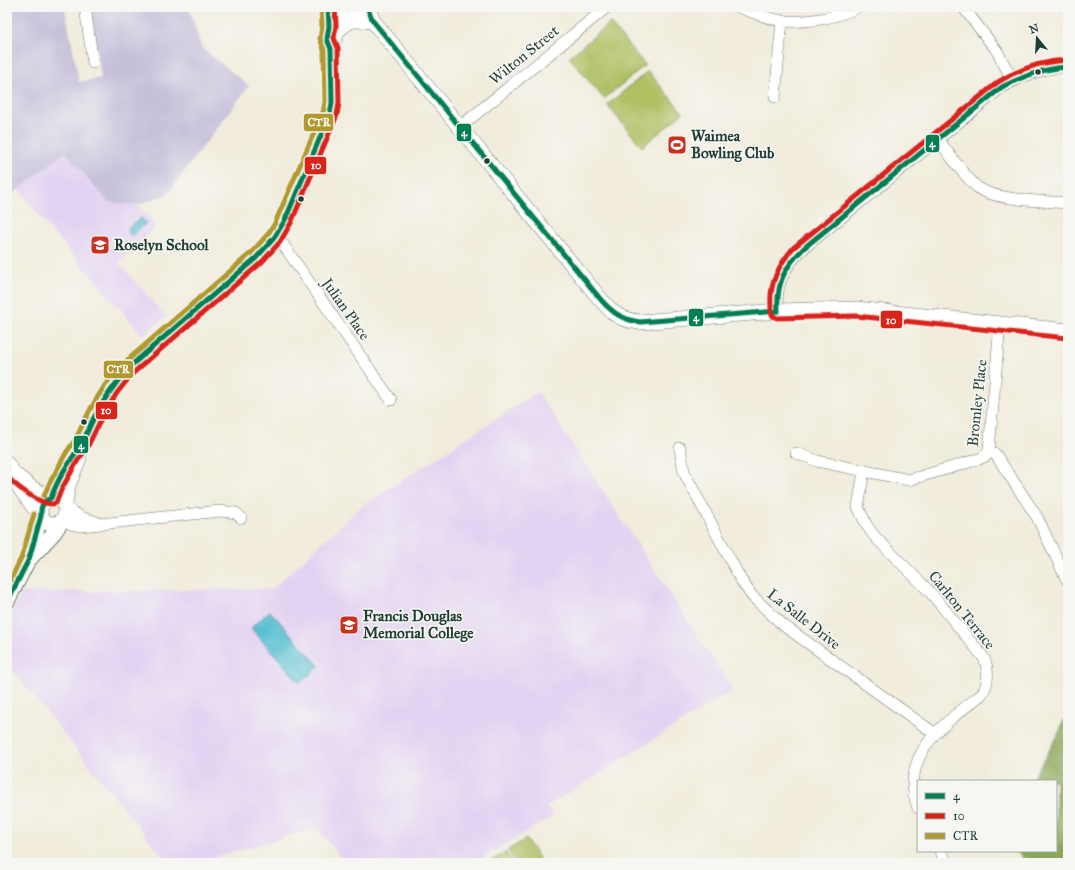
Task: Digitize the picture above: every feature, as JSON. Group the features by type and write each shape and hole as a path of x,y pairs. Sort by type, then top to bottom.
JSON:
{"main road":[{"path":"328,7 329,26 327,39 331,49"},
{"path":"11,469 20,488 47,522 51,523 64,513 67,488 79,459 82,444 96,412 111,389 127,370 256,258 274,238 285,220 330,114 332,103 331,49 337,32 340,7 331,7"},
{"path":"348,7 356,8 373,21 601,300 614,314 621,318 640,322 778,311 856,309 1068,331"},
{"path":"367,7 373,21"},
{"path":"337,32 350,20 373,21"},
{"path":"41,515 40,509 43,502 51,498 54,487 72,456 82,444"},
{"path":"11,469 33,489 51,498 59,499 64,513"}],"street":[{"path":"85,7 93,63"},
{"name":"Wilton Street","path":"460,127 607,7"},
{"path":"738,7 782,21 818,19 836,15 858,7"},
{"path":"963,7 998,50 1012,81"},
{"path":"775,97 782,21"},
{"path":"778,311 777,299 782,276 786,267 805,247 1002,87 1012,81 1044,70 1068,67"},
{"path":"938,139 969,179 978,188 988,193 1004,197 1068,203"},
{"name":"Julian Place","path":"274,238 282,243 391,400"},
{"name":"Bromley Place","path":"796,453 817,461 910,480 986,456 989,450 1000,324"},
{"name":"La Salle Drive","path":"680,448 684,472 741,580 752,596 783,625 934,733"},
{"path":"989,450 996,455 1037,517 1068,582"},
{"name":"Carlton Terrace","path":"864,471 858,507 867,526 876,538 931,593 984,658 987,666 985,690 981,695 944,723 934,733 923,749 914,778 913,793 917,805"},
{"path":"29,560 54,533 64,513 101,523 220,511 236,513 241,518"},
{"path":"7,602 29,560 41,515"},
{"path":"941,852 947,863"}],"shaded area":[{"path":"7,7 65,7 79,82 101,78 90,7 189,7 201,47 249,86 167,194 138,205 108,202 65,152 8,198"},
{"name":"Roselyn School","path":"65,152 108,202 138,205 156,227 118,262 166,317 143,335 50,229 19,189"},
{"name":"Francis Douglas Memorial College","path":"538,392 733,690 546,807 553,816 479,860 480,863 346,863 316,828 194,863 168,863 7,663 7,619 23,592 272,589 362,506"}],"green space":[{"path":"610,23 645,65 604,99 569,57"},
{"path":"648,71 683,113 642,147 607,105"},
{"path":"1068,711 1068,863 1025,863 1018,852 1057,852 1057,780 1032,780 1056,739"},
{"path":"526,839 542,863 516,863 508,850"},
{"path":"506,852 513,863 488,863"}],"water":[{"path":"141,218 146,223 131,236 126,230"},
{"path":"270,611 319,666 300,683 251,628"}],"transit line":[{"name":"CTR","path":"44,496 66,453 75,440 91,408 105,385 122,365 251,253 268,234 275,223 323,112 325,102 324,50 320,39 322,26 321,7"},
{"name":"4","path":"7,602 29,559 43,505 51,498 60,477 81,445 95,416 111,390 127,369 256,258 274,238 285,220 330,114 332,103 331,49 327,39 329,26 328,7"},
{"name":"10","path":"7,476 16,485 30,495 45,503 56,503 61,490 78,460 87,448 103,415 117,393 132,374 261,263 280,242 291,223 337,115 339,103 338,48 334,38 336,26 335,7"},
{"name":"4","path":"367,7 373,21 602,301 610,309 628,320 640,322 778,311 780,283 787,268 805,247 1002,87 1034,73 1068,67"},
{"name":"10","path":"1067,338 856,316 777,318 772,314 771,298 773,282 779,268 793,248 998,82 1014,73 1032,66 1068,60"},
{"name":"CTR","path":"7,587 22,556 34,514"}],"place":[{"name":"Waimea Bowling Club","path":"677,145"},
{"name":"Roselyn School","path":"100,245"},
{"name":"Francis Douglas Memorial College","path":"349,625"}]}
